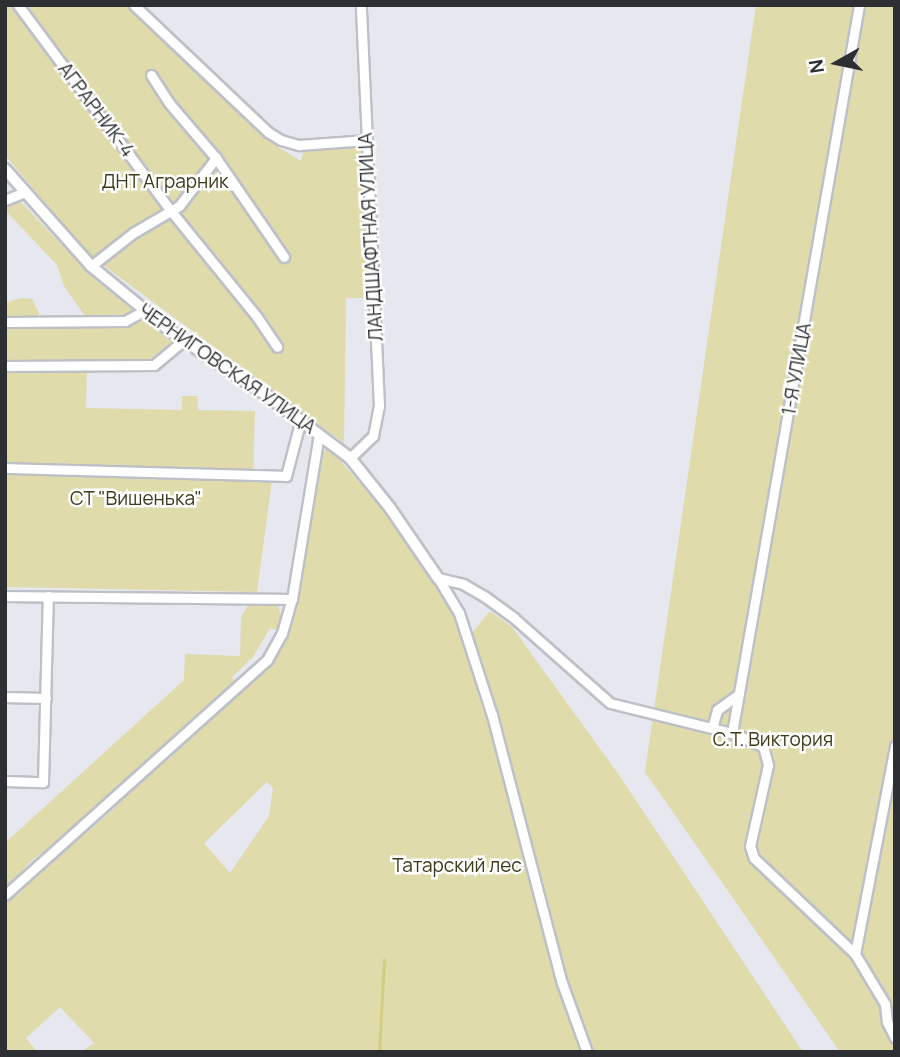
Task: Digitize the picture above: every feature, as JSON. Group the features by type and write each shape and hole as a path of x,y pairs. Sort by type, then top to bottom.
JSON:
{"street":[{"name":"АГРАРНИК-4","path":"18,5 171,211 257,317 277,347"},
{"path":"134,5 268,132 281,140 299,145 367,140"},
{"name":"ЛАНДШАФТНАЯ УЛИЦА","path":"350,458 373,436 379,407 362,5"},
{"name":"1-Я УЛИЦА","path":"732,733 859,5"},
{"path":"151,75 169,103 216,159 284,257"},
{"path":"91,266 133,233 179,206 216,159"},
{"name":"ЧЕРНИГОВСКАЯ УЛИЦА","path":"5,169 91,266 184,340 301,419 350,458 390,508 438,578"},
{"path":"5,200 25,192"},
{"path":"5,322 125,321 145,311"},
{"path":"5,366 154,365 184,340"},
{"path":"5,468 286,476 301,419"},
{"path":"5,895 267,660 282,633 292,599 319,434"},
{"path":"438,578 463,584 484,596 514,618 610,703 732,733 763,746 768,765 750,846 754,858 855,954 885,1004 887,1021 895,1038"},
{"path":"438,578 459,613 489,704 562,983 587,1052"},
{"path":"5,596 292,599"},
{"path":"5,781 43,782 48,597"},
{"path":"712,728 717,710 739,694"},
{"path":"5,698 46,698"},
{"path":"855,954 895,746"}],"green space":[{"name":"ДНТ Аграрник","path":"5,5 127,5 186,56 273,144 301,161 304,149 326,145 360,146 366,156 368,298 346,298 344,443 88,254 5,155"},
{"name":"С.Т. Виктория","path":"756,5 895,5 895,1052 840,1052 645,772"},
{"path":"21,202 93,278 134,311 111,318 85,316 64,286 57,265 5,210 5,203"},
{"path":"21,298 32,299 39,313 37,317 5,318 5,303"},
{"path":"143,320 173,343 151,360 5,363 5,327 127,325"},
{"name":"СТ \"Вишенька\"","path":"87,368 86,408 182,410 182,396 197,396 198,410 255,411 253,480 272,480 257,592 5,587 5,369"},
{"name":"Татарский лес","path":"329,448 386,513 455,616 462,636 473,632 490,611 512,627 619,775 803,1052 81,1052 94,1043 60,1007 26,1038 37,1052 5,1052 5,902 19,894 44,866 120,803 119,799 162,760 167,761 196,734 197,729 262,671 285,635 291,619 321,453","holes":["267,782 273,788 269,816 230,873 204,843"]},
{"path":"249,604 278,606 282,618 276,630 270,628 253,657 232,677 236,682 82,817 81,823 30,862 5,889 5,843 184,680 185,654 240,656 241,617"}],"waterway":[{"path":"379,1052 384,960"}]}
